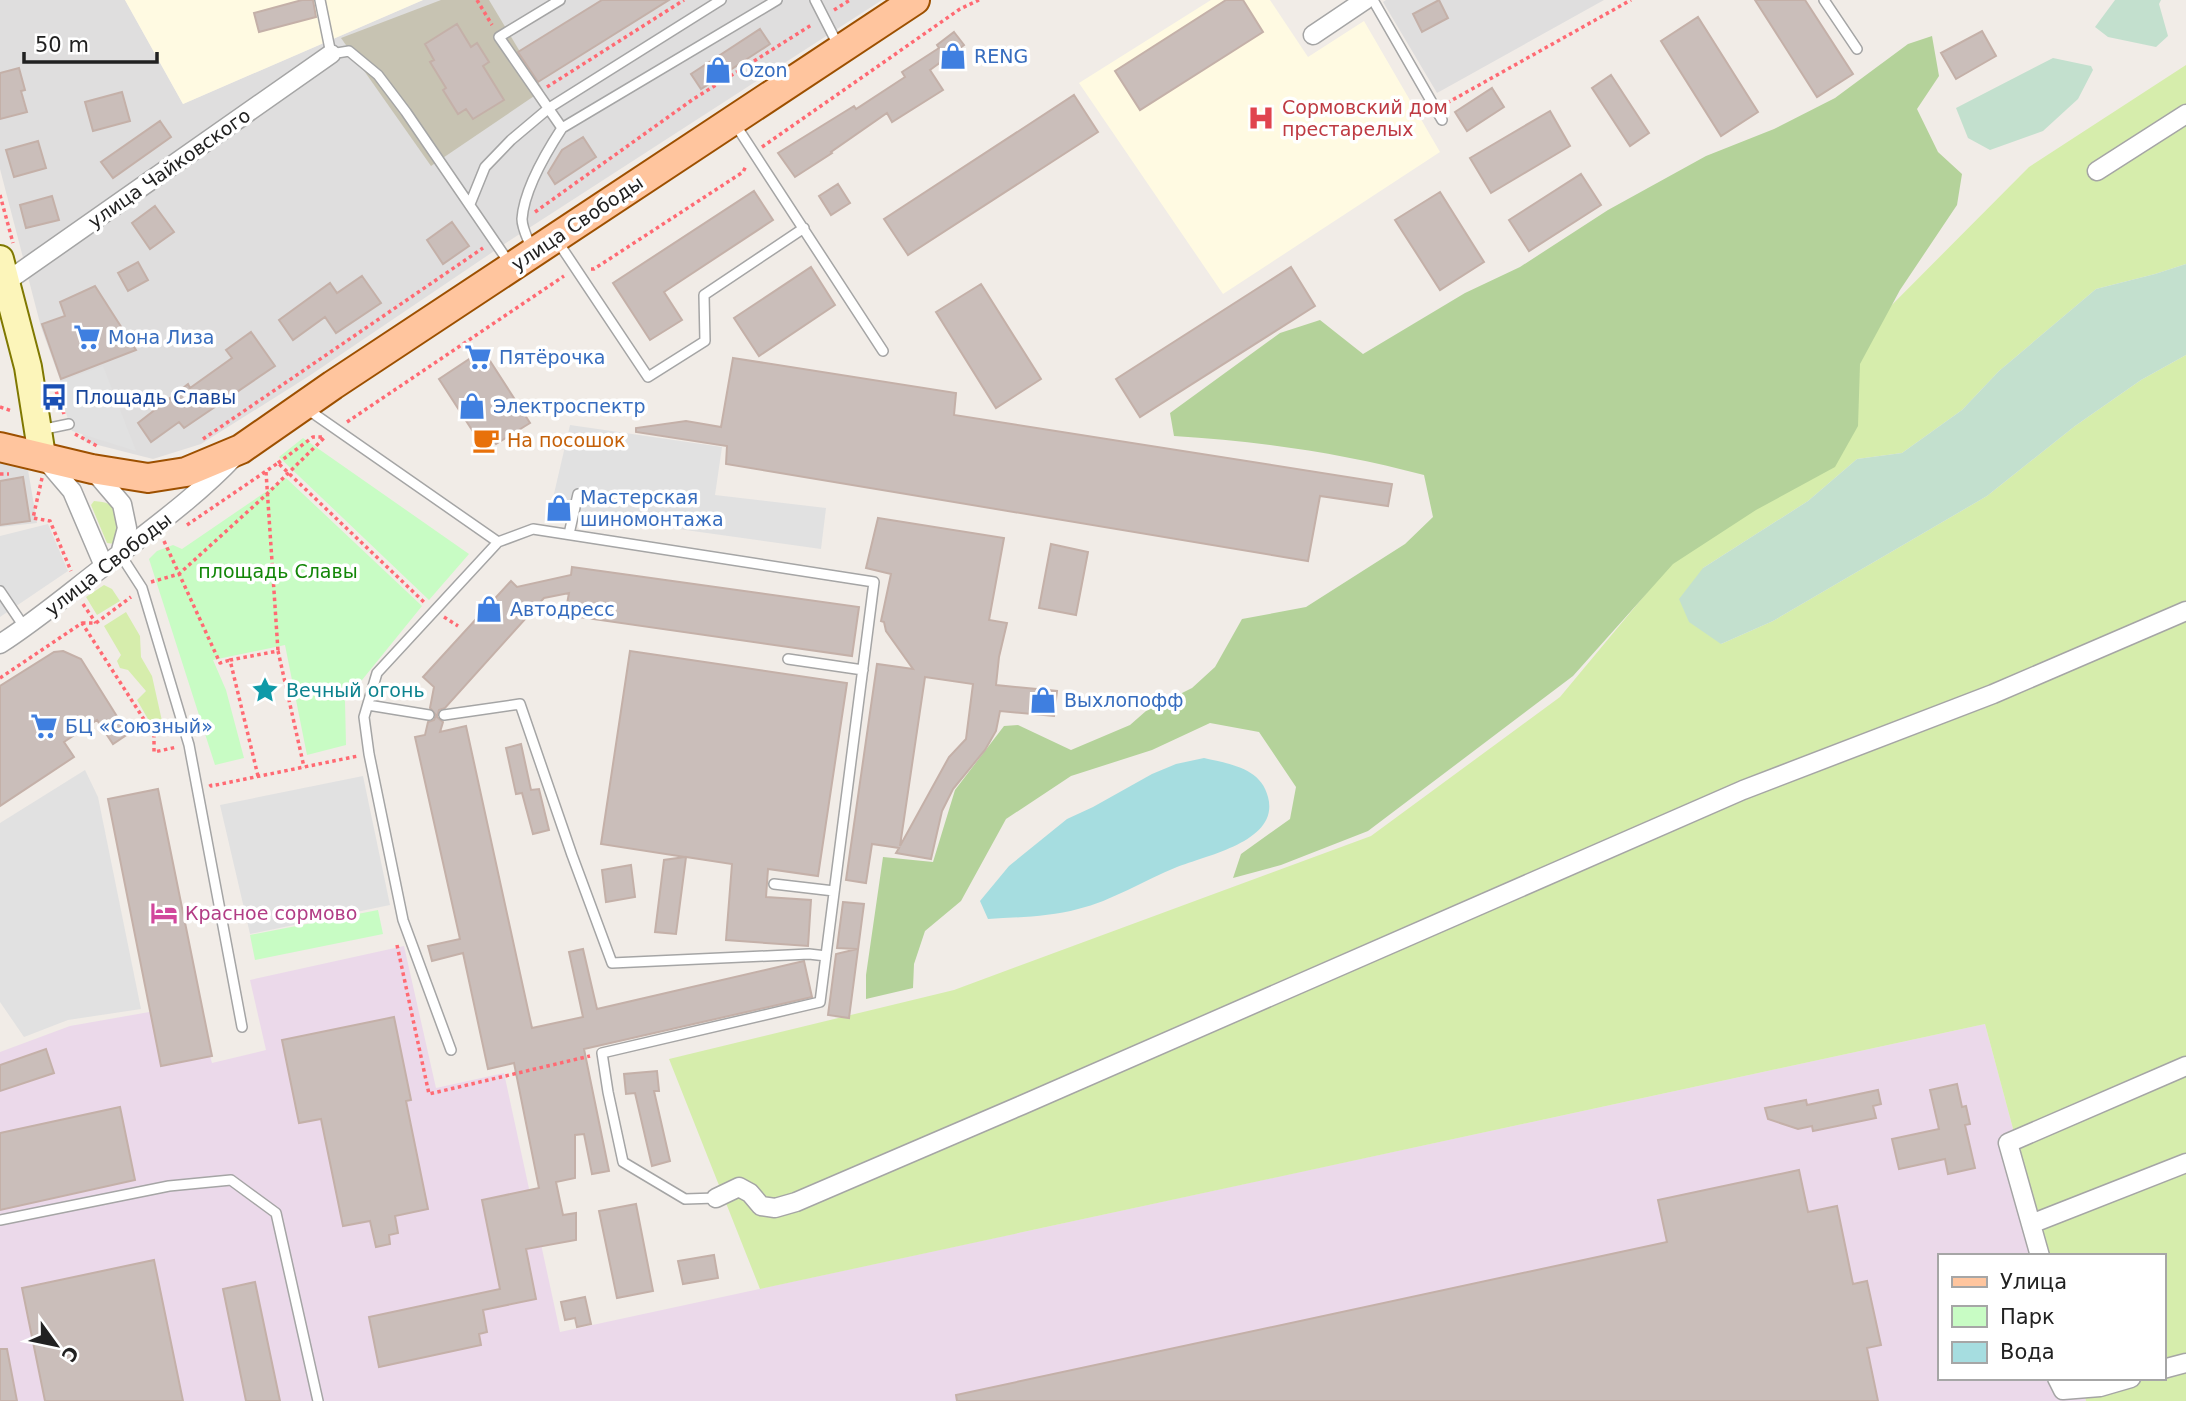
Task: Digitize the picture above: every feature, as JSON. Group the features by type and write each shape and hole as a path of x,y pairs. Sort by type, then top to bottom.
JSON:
{"main road":[{"name":"улица Свободы","path":"0,447 44,450 100,460 148,478 186,472 241,449 915,0"}],"street":[{"path":"1313,35 1365,0"},
{"name":"улица Чайковского","path":"3,271 331,54"},
{"path":"2097,171 2186,114"},
{"path":"3,271 28,367 44,450 72,491 104,566"},
{"name":"улица Свободы","path":"0,644 25,628 206,486 241,449"},
{"path":"100,460 122,505 127,528 120,554"},
{"path":"716,1198 739,1187 750,1193 761,1206 775,1208 796,1202 1743,790 1993,694 2186,611"},
{"path":"2039,1254 2008,1143 2186,1066"},
{"path":"2031,1224 2186,1163"},
{"path":"2165,1368 2186,1363"},
{"path":"2058,1380 2063,1390 2100,1387 2124,1380"}],"lane":[{"path":"320,0 331,54 349,51 378,75 495,240 576,268 648,377 705,341 704,295 804,228"},
{"path":"560,0 499,37 562,128"},
{"path":"470,204 485,167 511,140 549,108 721,0"},
{"path":"533,252 522,221 525,204 544,156 562,128 777,0"},
{"path":"815,0 840,48"},
{"path":"1373,0 1442,120"},
{"path":"1824,0 1857,49"},
{"path":"732,120 883,351"},
{"path":"302,406 498,542"},
{"path":"44,450 68,425"},
{"path":"569,534 578,494"},
{"path":"452,1050 403,920 369,754 364,718 377,673 498,542 533,528 874,582 820,1002 602,1053 623,1162 685,1199 716,1198"},
{"path":"120,554 142,588 189,745 242,1027"},
{"path":"0,591 25,628"},
{"path":"788,659 863,670"},
{"path":"444,715 520,704 612,963 808,954 826,956"},
{"path":"368,705 429,715"},
{"path":"774,884 834,891"},
{"path":"0,1220 169,1186 231,1180 276,1213 318,1401"}],"path":[{"path":"477,0 499,37"},
{"path":"538,93 684,0"},
{"path":"522,221 692,100 850,0"},
{"path":"335,430 576,268 594,269 743,172 754,153 960,9 979,0"},
{"path":"1436,109 1631,0"},
{"path":"193,445 495,240"},
{"path":"53,382 68,430 100,460"},
{"path":"156,579 178,574 289,474 325,437 313,437 186,526"},
{"path":"44,450 33,518 50,522 71,572 74,590 96,623"},
{"path":"278,463 434,611 458,625"},
{"path":"266,471 278,651 304,767"},
{"path":"175,534 163,541 220,663 278,651"},
{"path":"0,678 82,623 96,623 142,588"},
{"path":"82,623 153,735 154,752 189,745"},
{"path":"230,660 258,776"},
{"path":"208,776 211,786 369,754"}],"shaded area":[{"path":"0,0 125,0 183,104 423,0 882,0 201,444 153,459 86,442 68,402 41,327 0,169"},
{"path":"125,0 423,0 183,104"},
{"path":"441,0 489,0 543,90 431,166 341,38"},
{"name":"Сормовский дом престарелых","path":"1211,0 1270,0 1308,57 1364,21 1440,152 1223,294 1079,83"},
{"path":"1604,0 1437,93 1383,2"},
{"path":"103,366 136,451 72,431 56,383"},
{"path":"570,425 722,447 715,495 826,508 821,549 550,511"},
{"path":"0,459 27,464 37,523 0,527"},
{"path":"48,524 68,571 0,617 0,536"},
{"path":"85,770 98,797 141,1009 68,1020 24,1037 0,1002 0,823"},
{"path":"363,776 390,905 250,934 220,805"},
{"path":"404,946 436,1088 504,1073 560,1332 1985,1024 2046,1254 1938,1254 1938,1380 2081,1380 2086,1401 0,1401 0,1052 70,1026 155,1011 209,1053 212,1063 266,1050 250,980"}],"green space":[{"path":"2115,0 2161,0 2159,4 2168,36 2156,47 2108,37 2095,27"},
{"path":"1932,36 1939,76 1917,109 1938,152 1962,174 1957,205 1900,290 1860,364 1858,426 1835,467 1756,510 1673,564 1573,676 1368,831 1281,865 1233,878 1241,854 1290,819 1296,787 1259,732 1210,723 1152,750 1071,776 1006,819 961,901 925,931 914,964 913,988 866,999 866,975 883,857 933,862 955,790 1004,726 1018,725 1071,750 1130,725 1146,711 1192,688 1215,667 1242,619 1306,607 1405,544 1433,517 1424,475 1300,449 1174,436 1170,413 1280,333 1320,320 1363,354 1465,293 1520,267 1608,210 1706,156 1774,129 1835,98 1908,44"},
{"path":"2053,58 2091,66 2093,70 2078,99 2043,131 1990,150 1968,138 1956,108"},
{"path":"2186,65 2186,264 2096,289 1999,371 1962,410 1902,453 1857,459 1808,501 1703,568 1721,644 1773,621 1987,496 2075,426 2141,380 2186,355 2186,1401 2086,1401 2081,1380 2165,1380 2165,1254 2046,1254 1985,1024 760,1289 669,1059 954,990 1371,836 1560,697 1858,339 2029,167"},
{"path":"2186,264 2186,355 2141,380 2075,426 1987,496 1773,621 1721,644 1689,622 1679,599 1703,568 1808,501 1857,459 1902,453 1962,410 1999,371 2096,289"},
{"path":"303,438 469,554 429,600 279,457"},
{"name":"площадь Славы","path":"286,478 422,606 345,701 346,745 307,755 285,645 213,660 226,690 244,758 215,765 149,559 157,551 173,545 182,549"},
{"path":"94,501 104,502 116,509 119,527 115,544 107,543 91,505"},
{"path":"104,585 112,589 120,601 97,615 86,597"},
{"path":"126,612 140,636 141,657 152,676 162,721 152,726 137,700 146,691 128,670 120,668 117,661 121,655 104,626"},
{"path":"378,910 383,934 255,960 250,935"}],"water":[{"path":"1204,758 1252,773 1264,787 1269,812 1263,825 1252,835 1222,851 1177,867 1091,905 1045,915 988,919 980,901 1009,866 1067,819 1152,774 1176,764"}],"building":[{"path":"302,0 313,0 316,17 259,32 254,13"},
{"path":"602,0 669,0 538,82 518,52"},
{"path":"1226,0 1243,0 1263,32 1140,110 1115,71"},
{"path":"1439,0 1448,18 1422,32 1413,14"},
{"path":"1755,0 1805,0 1853,74 1817,97"},
{"path":"1698,17 1758,112 1721,136 1661,41"},
{"path":"457,24 471,47 477,43 489,62 483,66 504,100 473,119 466,109 458,114 443,90 446,88 430,62 434,60 425,44"},
{"path":"760,29 770,44 701,89 691,74"},
{"path":"1982,31 1996,56 1956,79 1941,53"},
{"path":"954,32 964,45 930,70 943,90 892,122 887,113 795,177 778,153 854,106 856,109 905,77 902,72 939,48 937,45"},
{"path":"19,68 25,90 21,91 27,112 0,119 0,73"},
{"path":"1611,75 1649,133 1630,146 1592,88"},
{"path":"1492,88 1504,107 1467,131 1455,112"},
{"path":"122,92 130,121 93,131 85,102"},
{"path":"1074,95 1098,132 908,255 884,219"},
{"path":"1550,111 1570,146 1491,193 1470,158"},
{"path":"160,121 171,137 113,178 101,162"},
{"path":"583,137 596,157 555,184 548,173 562,150"},
{"path":"38,141 46,168 14,177 6,150"},
{"path":"1581,174 1601,205 1529,251 1509,220"},
{"path":"838,184 850,203 831,215 819,196"},
{"path":"754,191 773,220 664,292 682,320 650,340 613,283"},
{"path":"1440,192 1484,262 1440,290 1395,220"},
{"path":"52,196 59,220 26,228 20,205"},
{"path":"155,206 174,232 150,249 132,223"},
{"path":"452,222 469,246 443,264 427,240"},
{"path":"138,262 148,280 128,291 118,273"},
{"path":"811,267 835,305 759,356 734,318"},
{"path":"1291,267 1315,306 1140,417 1116,379"},
{"path":"362,276 381,303 336,333 325,317 293,340 279,320 330,283 337,293"},
{"path":"981,284 1041,379 996,408 936,312"},
{"name":"Мона Лиза","path":"95,286 136,350 61,379 42,324 65,316 60,302"},
{"path":"251,332 275,366 184,428 179,422 151,442 138,423 188,384 190,388 232,358 226,350"},
{"path":"483,350 530,423 496,444 493,441 483,447 439,379"},
{"path":"733,358 956,393 954,415 1392,484 1388,506 1320,496 1308,561 726,464 727,446 636,432 636,428 686,421 721,427"},
{"path":"23,477 30,521 0,525 0,481"},
{"path":"878,518 1004,538 989,620 1007,623 996,685 1057,691 1054,716 1000,711 996,731 985,750 953,789 942,811 931,859 896,853 899,848 872,844 866,883 846,880 877,664 913,669 881,621 891,574 866,568","holes":["925,677 973,684 966,739 949,757 900,846"]},
{"path":"1051,544 1088,552 1076,615 1039,608"},
{"path":"572,567 859,607 852,656 565,615 569,593 544,598 445,708 439,710 437,717 443,722 440,732 466,726 532,1028 583,1017 569,952 583,949 597,1009 804,961 812,997 584,1049 609,1171 592,1174 584,1134 575,1135 575,1178 556,1182 563,1215 576,1213 576,1240 526,1249 536,1299 483,1310 487,1332 479,1334 481,1345 379,1367 369,1317 500,1289 482,1200 539,1188 514,1063 488,1069 463,953 432,961 428,946 460,939 415,737 425,735 428,722 434,720 436,715 430,708 434,687 423,677 511,581 517,587 571,575"},
{"name":"БЦ «Союзный»","path":"63,651 81,659 128,734 113,744 97,720 64,742 74,757 0,806 0,686 54,652"},
{"path":"630,651 847,683 818,876 768,869 766,897 811,900 808,946 726,940 732,864 686,857 676,934 655,932 664,860 685,857 601,844"},
{"path":"521,744 531,790 539,789 549,830 533,834 522,793 516,794 506,748"},
{"path":"158,789 212,1056 161,1066 108,799"},
{"path":"631,865 635,897 606,902 602,870"},
{"path":"843,902 864,904 849,1018 828,1015 836,954 857,949 837,948"},
{"path":"394,1017 411,1100 406,1101 428,1209 395,1216 398,1233 389,1235 390,1244 376,1247 370,1221 343,1226 321,1119 299,1123 282,1040"},
{"path":"46,1049 54,1073 0,1091 0,1065"},
{"path":"657,1071 659,1091 654,1091 670,1161 652,1166 635,1093 626,1094 624,1074"},
{"path":"1957,1084 1962,1107 1966,1106 1970,1124 1965,1125 1975,1168 1948,1174 1945,1159 1899,1169 1892,1139 1939,1129 1930,1090"},
{"path":"1878,1090 1881,1104 1873,1106 1876,1118 1813,1131 1812,1126 1798,1129 1768,1119 1765,1108 1806,1100 1807,1105"},
{"path":"120,1107 135,1180 0,1210 0,1133"},
{"path":"1799,1170 1808,1212 1837,1206 1853,1284 1867,1281 1881,1345 1867,1348 1878,1401 957,1401 956,1395 1667,1242 1658,1200"},
{"path":"636,1204 653,1291 617,1298 599,1211"},
{"path":"714,1255 718,1278 683,1284 678,1261"},
{"path":"154,1260 183,1401 45,1401 22,1288"},
{"path":"255,1282 280,1401 246,1401 223,1289"},
{"path":"585,1297 591,1324 577,1327 575,1318 565,1320 561,1302"},
{"path":"0,1349 7,1349 17,1401 0,1401"}],"place":[{"name":"RENG","path":"953,56"},
{"name":"Ozon","path":"718,70"},
{"name":"Сормовский дом престарелых","path":"1261,118"},
{"name":"Мона Лиза","path":"87,337"},
{"name":"Пятёрочка","path":"478,357"},
{"name":"Площадь Славы","path":"54,397"},
{"name":"Электроспектр","path":"472,406"},
{"name":"На посошок","path":"486,440"},
{"name":"Мастерская шиномонтажа","path":"559,508"},
{"name":"Автодресс","path":"489,609"},
{"name":"Вечный огонь","path":"265,690"},
{"name":"Выхлопофф","path":"1043,700"},
{"name":"БЦ «Союзный»","path":"44,726"},
{"name":"Красное сормово","path":"164,913"}]}
